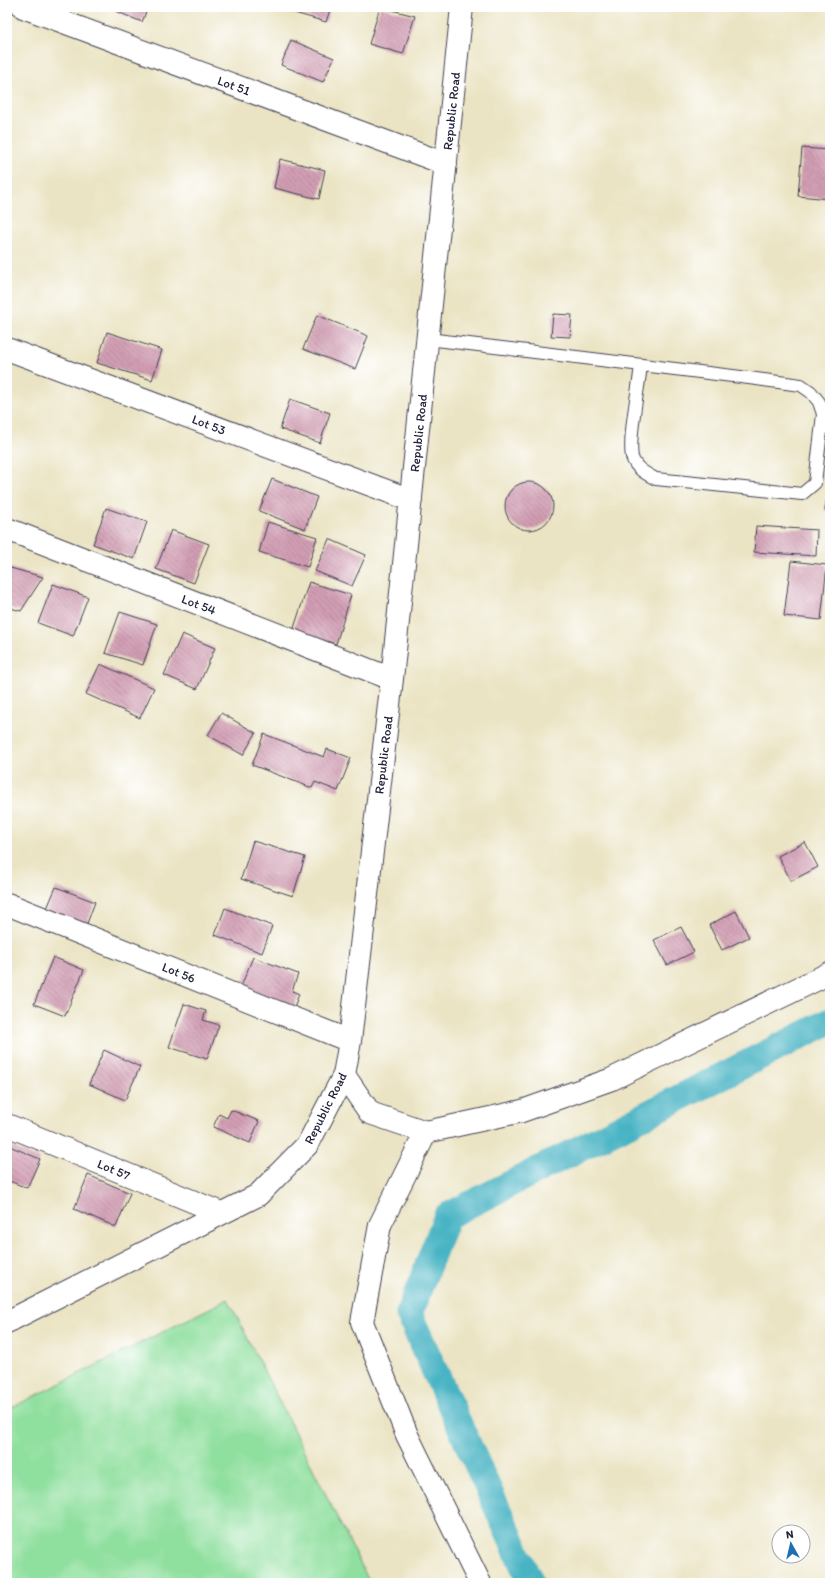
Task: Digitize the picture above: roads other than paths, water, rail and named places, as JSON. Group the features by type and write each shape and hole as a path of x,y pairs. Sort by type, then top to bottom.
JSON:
{"street":[{"name":"Lot 51","path":"23,7 446,164"},
{"name":"Republic Road","path":"7,1322 258,1195 308,1144 344,1074 350,1041 392,679 462,7"},
{"name":"Lot 53","path":"7,349 411,500"},
{"name":"Lot 54","path":"7,529 392,679"},
{"name":"Lot 56","path":"7,904 350,1041"},
{"path":"344,1074 370,1113 426,1132 522,1111 612,1079 830,973"},
{"name":"Lot 57","path":"7,1125 221,1213"},
{"path":"426,1132 380,1225 362,1322 407,1435 480,1583"}],"lane":[{"path":"428,339 801,384 819,402 823,414 816,483 802,494 656,479 642,473 632,457 632,441 641,365"}],"waterway":[{"path":"531,1583 409,1314 447,1216 830,1021"}]}
